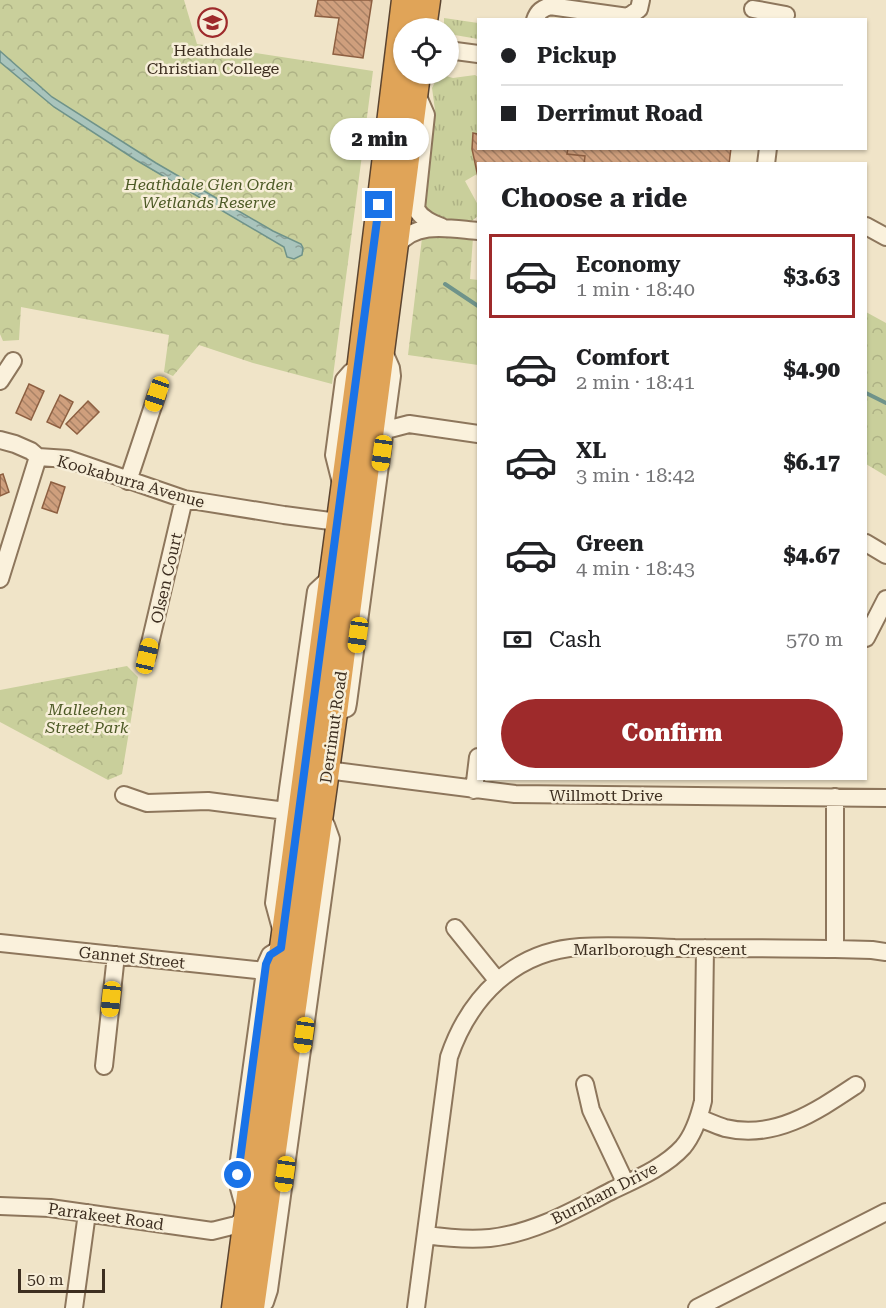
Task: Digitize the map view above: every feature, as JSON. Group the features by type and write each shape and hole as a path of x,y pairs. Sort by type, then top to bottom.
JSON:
{"highway":[{"name":"Derrimut Road","path":"403,18 404,0"},
{"path":"425,18 428,0"},
{"name":"Derrimut Road","path":"288,948 320,821 316,769 330,578 349,523 342,489 396,84"},
{"name":"Derrimut Road","path":"253,1308 288,948 296,836 335,713 349,523 382,348 417,84"},
{"path":"296,836 308,823 320,821"},
{"path":"234,1308 247,1217 271,974 284,983 293,980 288,948"}],"street":[{"path":"536,18 538,12 550,6 628,17 639,9 641,0"},
{"path":"753,9 786,11"},
{"path":"550,18 577,11"},
{"path":"459,51 477,54"},
{"path":"418,84 426,115 416,209 429,222 442,228"},
{"path":"867,227 886,237"},
{"path":"397,246 402,238 410,233 442,228 477,231"},
{"path":"335,713 346,708 348,703 386,430 392,376 382,348"},
{"path":"0,381 13,361"},
{"path":"128,481 157,394"},
{"path":"386,430 409,424 477,435"},
{"name":"Kookaburra Avenue","path":"0,440 15,444 38,457 68,459 184,499 349,523"},
{"path":"0,579 38,457"},
{"name":"Olsen Court","path":"147,656 184,499"},
{"path":"867,544 886,555"},
{"path":"288,948 274,903 316,591 330,578"},
{"path":"867,636 886,599"},
{"path":"474,790 477,765"},
{"name":"Willmott Drive","path":"316,769 515,794 715,787 835,798 886,798"},
{"path":"124,795 147,803 208,801 286,811"},
{"path":"835,798 835,949"},
{"path":"253,1308 265,1302 269,1290 330,839 326,825 320,821"},
{"path":"455,928 497,980"},
{"name":"Gannet Street","path":"0,943 271,974"},
{"name":"Marlborough Crescent","path":"416,1308 449,1057 466,1017 497,980 535,958 578,947 835,949 886,952"},
{"name":"Burnham Drive","path":"426,1235 456,1239 489,1238 513,1234 557,1219 626,1184 660,1166 682,1148 699,1118 703,1101 705,948"},
{"path":"105,1066 116,955"},
{"path":"585,1084 591,1110 626,1184"},
{"path":"699,1118 726,1128 767,1130 790,1124 819,1110 856,1085"},
{"name":"Parrakeet Road","path":"0,1206 39,1207 212,1231 236,1225 247,1217"},
{"path":"697,1308 886,1212"},
{"path":"74,1308 87,1213"},
{"path":"212,1231 229,1241 236,1254 240,1272"}],"green space":[{"name":"Heathdale Glen Orden Wetlands Reserve","path":"0,0 184,0 197,44 373,71 332,384 253,363 199,345 173,376 164,372 169,335 21,307 19,340 3,341 0,334"},
{"path":"459,20 477,23 477,39 459,36"},
{"path":"477,76 477,133 473,133 472,149 477,174 465,181 477,203 477,217 468,224 433,215 424,210 435,110 432,88 434,84 459,84 459,77"},
{"path":"422,238 473,238 470,279 477,280 477,365 408,355"},
{"path":"867,313 886,323 886,476 867,465"},
{"name":"Malleehen Street Park","path":"127,666 138,677 122,774 108,780 0,722 0,690"}],"water":[{"path":"0,51 52,97 156,163 273,231 301,244 302,255 294,259 287,257 284,247 136,160 54,107 0,62"}],"building":[{"path":"318,0 372,0 363,58 333,54 339,18 315,16"},
{"path":"473,133 477,134 477,150 568,150 567,154 585,156 584,162 477,162 477,172 472,149"},
{"path":"568,150 731,150 729,162 584,162 585,156 567,154"},
{"path":"29,384 44,391 31,420 16,413"},
{"path":"60,395 73,402 60,428 47,422"},
{"path":"88,401 99,412 77,434 66,424"},
{"path":"3,474 9,492 0,496 0,475"},
{"path":"51,482 65,487 57,513 42,508"}],"waterway":[{"path":"445,284 477,305"},
{"path":"867,394 886,403"}],"place":[{"name":"Heathdale Christian College","path":"213,22"}],"route":[{"path":"238,1175 266,964 270,955 281,948 379,205"}]}
